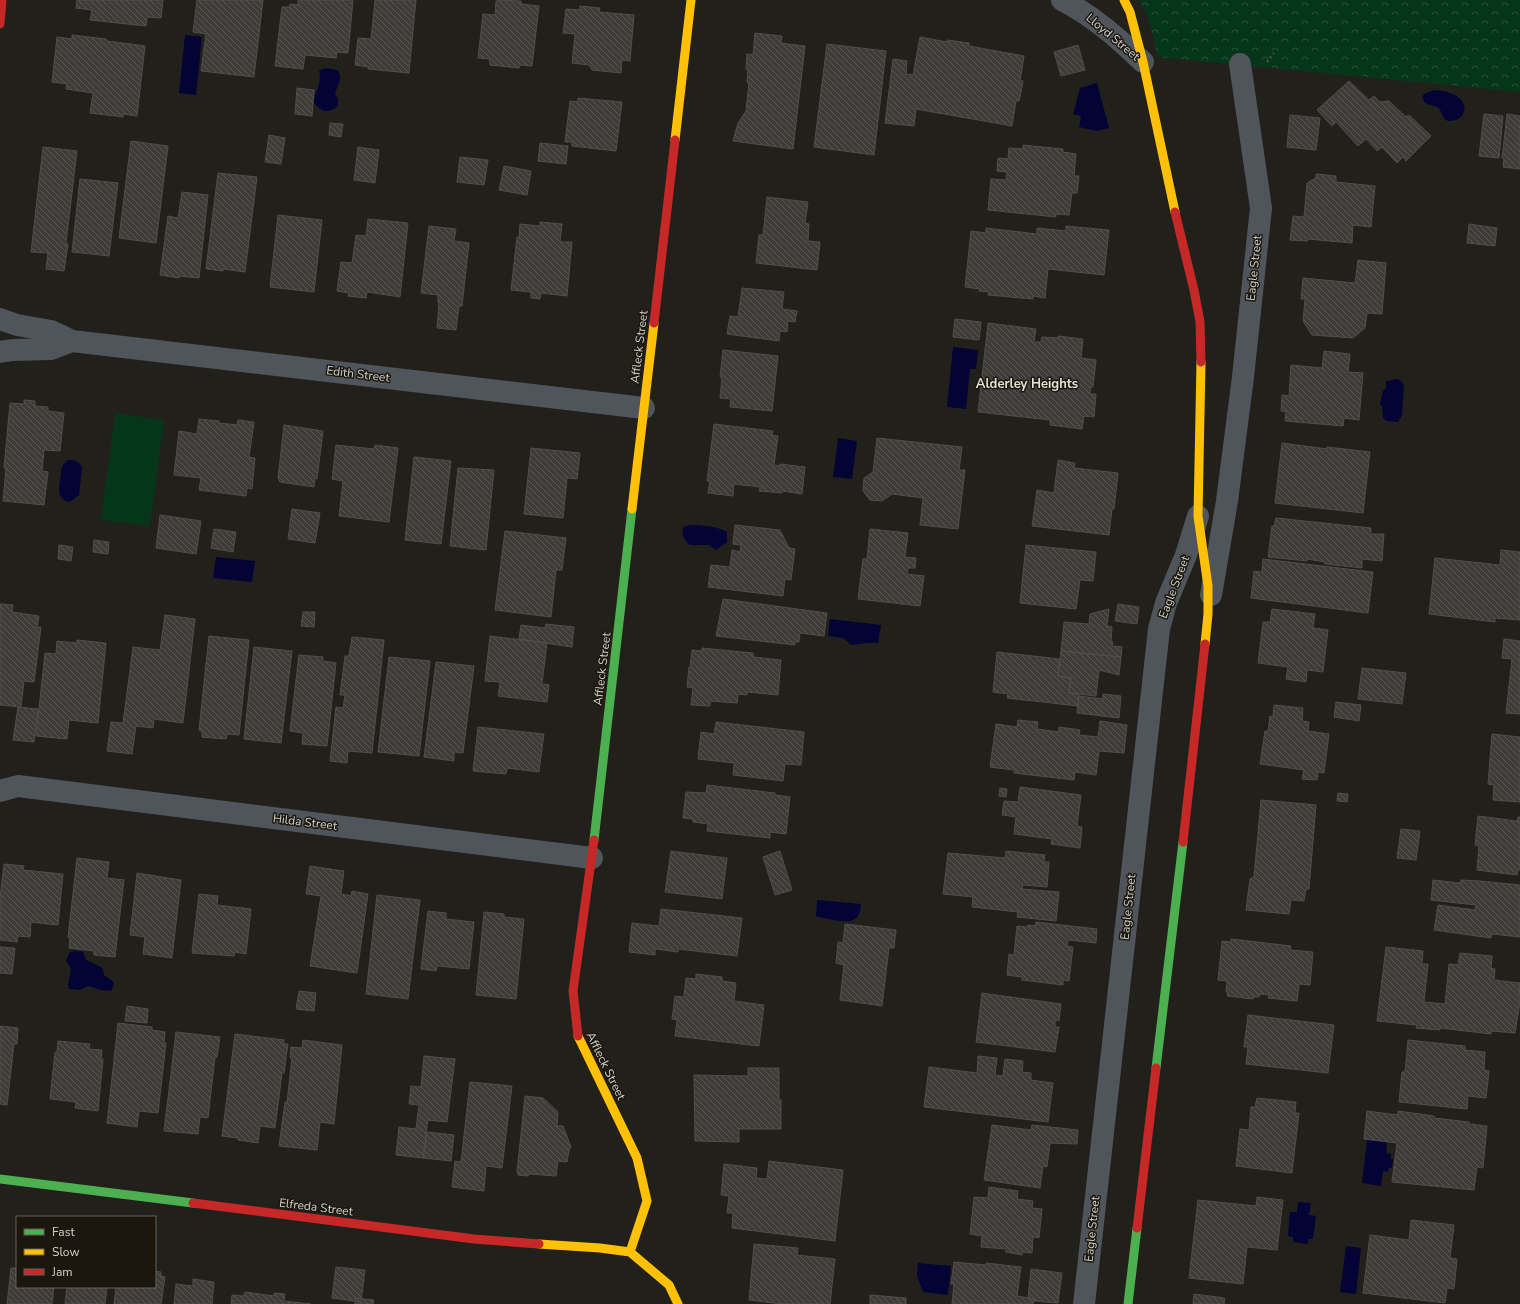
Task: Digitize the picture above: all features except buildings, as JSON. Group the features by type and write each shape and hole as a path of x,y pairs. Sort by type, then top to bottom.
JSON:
{"street":[{"path":"0,24 2,0"},
{"name":"Affleck Street","path":"630,1252 646,1201 637,1158 577,1034 573,991 592,858 691,0"},
{"name":"Lloyd Street","path":"1062,0 1077,8 1106,28 1143,62"},
{"name":"Eagle Street","path":"1124,0 1130,12 1143,62 1172,201 1194,290 1200,322 1202,377 1198,516 1208,586 1208,614"},
{"name":"Eagle Street","path":"1128,1304 1203,672 1208,614 1227,501 1243,377 1260,208 1240,64"},
{"name":"Edith Street","path":"0,319 51,331 72,341 644,408"},
{"name":"Edith Street","path":"0,352 12,350 51,349 72,341"},
{"name":"Eagle Street","path":"1084,1304 1158,629 1166,603 1188,549 1198,516"},
{"name":"Hilda Street","path":"6,784 592,858"},
{"name":"Elfreda Street","path":"0,1179 474,1239 630,1252"},
{"path":"630,1252 669,1285 678,1304"}],"green space":[{"path":"1139,0 1520,0 1520,92 1158,57 1149,20"},
{"path":"115,413 164,420 150,526 101,520"}],"shaded area":[{"path":"185,35 202,37 196,95 179,93"},
{"path":"326,68 337,70 340,76 335,94 338,99 338,106 328,111 322,110 314,103 320,79 319,71"},
{"path":"1097,83 1109,128 1097,131 1079,127 1081,116 1073,114 1080,88"},
{"path":"1434,90 1444,91 1458,97 1464,105 1464,113 1458,119 1453,121 1448,121 1444,118 1438,108 1425,103 1422,97 1424,94"},
{"path":"953,347 978,350 976,369 970,369 966,409 947,407"},
{"path":"1398,379 1404,386 1402,415 1398,422 1386,421 1383,417 1382,407 1380,404 1383,391 1386,388 1386,381"},
{"path":"838,438 857,441 852,479 833,477"},
{"path":"68,460 77,461 82,468 79,495 70,502 61,497 59,491 62,467"},
{"path":"691,525 719,528 727,532 727,542 716,550 709,545 690,545 685,539 682,529 683,527"},
{"path":"216,557 255,561 252,582 213,578"},
{"path":"830,619 881,625 878,643 851,645 843,638 828,636"},
{"path":"817,900 861,904 860,913 852,921 836,920 816,916"},
{"path":"70,952 83,952 86,960 103,969 104,975 114,982 111,991 88,986 80,990 69,989 68,985 71,969 66,960"},
{"path":"1367,1140 1387,1142 1386,1153 1391,1154 1391,1159 1393,1159 1392,1168 1389,1168 1388,1172 1383,1171 1381,1186 1362,1183"},
{"path":"1298,1202 1311,1203 1309,1215 1316,1216 1313,1239 1308,1239 1308,1244 1293,1242 1293,1237 1288,1236 1290,1212 1297,1212"},
{"path":"1346,1246 1361,1248 1356,1294 1340,1292"},
{"path":"918,1263 951,1266 948,1295 923,1292 917,1275"}],"traffic: fast":[{"path":"594,840 632,509"},
{"path":"1156,1068 1183,842"},
{"path":"0,1179 193,1203"},
{"path":"1128,1304 1137,1228"}],"traffic: slow":[{"path":"675,140 691,0"},
{"path":"1124,0 1130,12 1143,62 1175,212"},
{"path":"632,509 654,323"},
{"path":"1201,362 1198,516 1208,586 1208,614 1205,644"},
{"path":"578,1036 637,1158 647,1201 630,1252"},
{"path":"539,1244 600,1248 630,1252"},
{"path":"630,1252 669,1285 678,1304"}],"traffic: jam":[{"path":"0,24 2,0"},
{"path":"654,323 675,140"},
{"path":"1175,212 1194,290 1200,322 1201,362"},
{"path":"1183,842 1205,644"},
{"path":"578,1036 573,991 594,840"},
{"path":"1137,1228 1156,1068"},
{"path":"193,1203 474,1239 539,1244"}],"district":[{"name":"Alderley Heights","path":"1027,384"}]}
